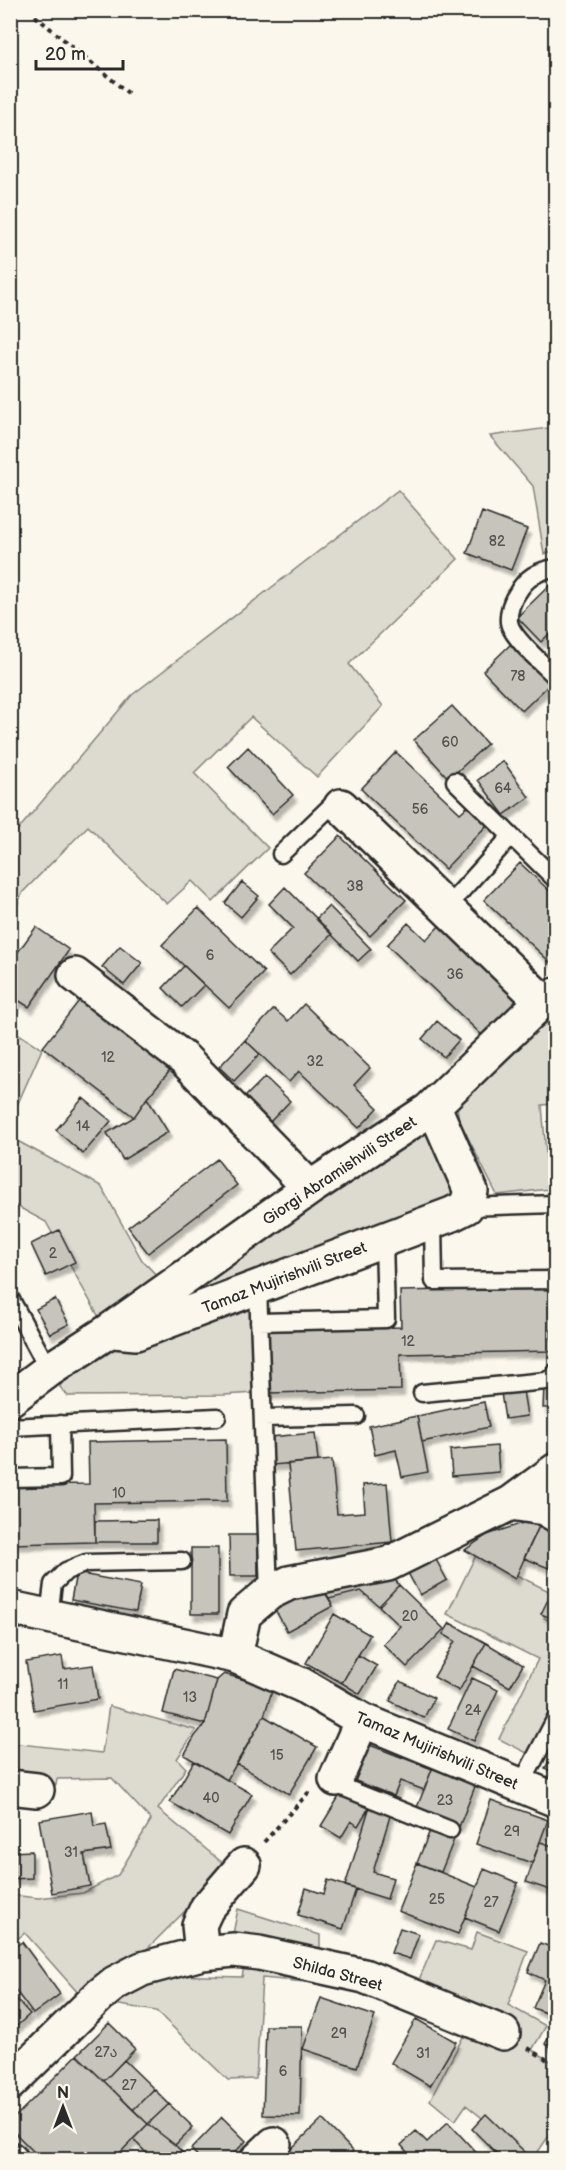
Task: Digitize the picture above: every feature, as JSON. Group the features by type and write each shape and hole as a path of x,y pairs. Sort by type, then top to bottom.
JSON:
{"street":[{"path":"341,806 446,908 549,998"},
{"path":"75,975 184,1059 310,1188"},
{"name":"Giorgi Abramishvili Street","path":"109,1331 310,1188 429,1110 549,998"},
{"path":"429,1110 438,1116 471,1191 466,1207"},
{"name":"Tamaz Mujirishvili Street","path":"109,1331 136,1333 466,1207"},
{"path":"10,1399 49,1370 109,1331"},
{"path":"235,1656 244,1614 269,1593 289,1582 388,1564 511,1503 555,1470"},
{"path":"511,1503 544,1508 555,1515"},
{"name":"Tamaz Mujirishvili Street","path":"10,1608 235,1656 302,1685 362,1720 555,1800"},
{"path":"325,1783 362,1720"},
{"path":"202,1953 199,1925 207,1908 244,1865"},
{"name":"Shilda Street","path":"10,2083 115,1983 142,1969 202,1953 234,1950 259,1953 364,1976 503,2033"}],"lane":[{"path":"554,675 518,638 509,624 511,602 525,580 555,568"},
{"path":"455,781 555,880"},
{"path":"281,854 332,805 341,806"},
{"path":"446,908 511,837"},
{"path":"466,1207 555,1204"},
{"path":"433,1221 434,1281 555,1280"},
{"path":"259,1322 386,1319 384,1239"},
{"path":"258,1287 269,1593"},
{"path":"10,1298 49,1370"},
{"path":"422,1393 546,1381 554,1377 555,1372"},
{"path":"263,1418 356,1416"},
{"path":"10,1427 217,1417"},
{"path":"10,1478 61,1477 60,1424"},
{"path":"48,1616 53,1584 66,1571 86,1563 182,1561"},
{"path":"521,1785 555,1718"},
{"path":"325,1783 345,1788 450,1830"}],"path":[{"path":"28,10 128,93"},
{"path":"244,1865 325,1783"}],"shaded area":[{"path":"555,427 555,551 544,554 533,486 490,436"},
{"path":"398,490 458,559 349,664 383,706 317,777 251,717 194,773 268,848 213,902 192,881 167,904 88,826 22,893 11,921 11,838 132,695"},
{"path":"555,1016 555,1104 542,1105 549,1189 497,1195 459,1120 456,1100"},
{"path":"11,1029 42,1049 11,1119"},
{"path":"424,1126 453,1179 452,1196 144,1320"},
{"path":"10,1137 101,1186 142,1260 159,1278 100,1319 46,1222 11,1203"},
{"path":"252,1308 255,1393 68,1396 60,1387 63,1374 73,1362"},
{"path":"476,1555 555,1594 544,1618 555,1623 555,1725 539,1759 499,1739 538,1659 447,1614"},
{"path":"109,1706 196,1730 177,1759 186,1768 158,1809 225,1865 188,1908 142,1954 79,1994 25,1933 11,1944 11,1895 38,1898 83,1893 118,1875 151,1820 112,1778 57,1779 56,1785 11,1781 11,1743 102,1753"},
{"path":"238,1909 320,1935 320,1951 233,1934"},
{"path":"477,1932 528,1951 508,2005 546,2026 532,2050 556,2064 555,2127 533,2159 466,2105 455,2121 430,2100 475,2014 415,1989 436,1940 471,1950"},
{"path":"245,1962 327,1984 262,1978 256,2079 228,2080 156,2011 107,2003 166,1975 242,1977"}],"building":[{"path":"482,512 527,529 511,570 467,553"},
{"path":"556,579 556,633 553,630 541,642 517,617"},
{"path":"514,641 553,681 522,711 483,671"},
{"path":"452,706 487,744 449,779 414,740"},
{"path":"248,747 293,795 272,814 228,767"},
{"path":"396,752 460,813 468,806 488,824 445,869 361,789"},
{"path":"503,761 529,797 504,815 478,780"},
{"path":"340,836 406,900 370,936 304,873"},
{"path":"520,863 556,897 556,958 551,963 484,900"},
{"path":"242,882 259,896 241,917 225,903"},
{"path":"285,887 332,934 290,975 268,953 293,928 269,904"},
{"path":"329,906 371,949 358,961 316,919"},
{"path":"198,908 264,972 229,1008 162,945"},
{"path":"408,923 426,940 440,925 522,1002 486,1039 387,945"},
{"path":"36,927 69,950 29,1007 18,1000 10,1010 10,963"},
{"path":"120,946 142,963 124,985 102,967"},
{"path":"184,966 204,985 182,1007 163,988"},
{"path":"82,997 173,1067 134,1117 43,1047"},
{"path":"304,1004 370,1068 354,1085 378,1108 359,1128 299,1071 289,1082 245,1040 274,1009 288,1021"},
{"path":"437,1021 459,1040 444,1057 422,1039"},
{"path":"245,1040 260,1054 234,1081 219,1067"},
{"path":"265,1077 290,1101 270,1122 245,1097"},
{"path":"83,1098 111,1121 83,1154 56,1130"},
{"path":"147,1098 168,1132 123,1160 107,1133 134,1117"},
{"path":"217,1159 237,1185 148,1253 128,1227"},
{"path":"59,1230 75,1262 46,1276 31,1244"},
{"path":"550,1288 552,1351 400,1354 401,1390 267,1393 265,1331 401,1327 400,1291"},
{"path":"55,1299 69,1324 50,1334 36,1309"},
{"path":"544,1386 556,1386 556,1408 543,1408"},
{"path":"523,1390 527,1416 505,1419 501,1393"},
{"path":"484,1402 489,1427 422,1442 417,1416"},
{"path":"417,1416 428,1472 402,1477 396,1450 375,1455 369,1426"},
{"path":"315,1433 318,1461 272,1465 269,1437"},
{"path":"226,1439 227,1501 94,1503 95,1542 10,1544 10,1485 89,1484 88,1442"},
{"path":"497,1446 499,1472 452,1476 450,1450"},
{"path":"332,1460 337,1514 365,1512 363,1485 387,1483 392,1542 296,1551 288,1464"},
{"path":"535,1519 541,1522 515,1579 465,1550 487,1535"},
{"path":"157,1520 157,1542 95,1542 95,1521"},
{"path":"541,1522 556,1528 556,1571 524,1558"},
{"path":"229,1535 258,1535 258,1576 230,1576"},
{"path":"191,1548 218,1548 218,1614 191,1614"},
{"path":"434,1556 447,1580 420,1595 407,1571"},
{"path":"387,1569 399,1585 379,1606 361,1591 329,1599 320,1583"},
{"path":"76,1573 141,1585 136,1612 71,1600"},
{"path":"317,1579 333,1606 287,1631 272,1604"},
{"path":"556,1583 556,1620 541,1614"},
{"path":"399,1585 444,1629 407,1667 383,1644 400,1626 379,1606"},
{"path":"334,1614 370,1635 342,1683 306,1663"},
{"path":"450,1623 486,1643 459,1691 434,1677 455,1641 443,1634"},
{"path":"486,1643 523,1665 510,1687 473,1666"},
{"path":"358,1655 377,1666 360,1694 342,1683"},
{"path":"62,1656 64,1669 93,1665 98,1699 34,1710 26,1662"},
{"path":"174,1669 217,1680 205,1724 163,1713"},
{"path":"224,1674 273,1688 264,1716 227,1780 184,1755 205,1724 217,1680"},
{"path":"472,1678 498,1690 474,1741 448,1729"},
{"path":"400,1681 434,1698 424,1718 390,1701"},
{"path":"264,1716 317,1747 289,1794 237,1764"},
{"path":"362,1742 432,1769 424,1790 400,1781 394,1796 348,1778"},
{"path":"556,1746 556,1774 545,1769"},
{"path":"194,1761 252,1794 228,1835 170,1802"},
{"path":"433,1767 476,1784 459,1827 416,1810"},
{"path":"343,1790 370,1806 358,1826 351,1821 341,1838 321,1826"},
{"path":"491,1800 548,1820 532,1863 476,1844"},
{"path":"370,1806 391,1813 373,1872 393,1878 387,1899 345,1886"},
{"path":"92,1811 94,1826 106,1824 111,1850 84,1854 90,1886 52,1893 39,1820"},
{"path":"431,1828 455,1837 441,1872 417,1863"},
{"path":"540,1842 556,1847 556,1892 526,1882"},
{"path":"32,1851 32,1878 10,1879 10,1852"},
{"path":"417,1863 477,1887 458,1934 398,1911"},
{"path":"484,1869 518,1883 499,1931 465,1917"},
{"path":"328,1880 356,1889 343,1929 298,1915 306,1888 324,1894"},
{"path":"400,1928 419,1934 410,1959 391,1953"},
{"path":"22,1942 60,1994 33,2014 10,1983 10,1950"},
{"path":"540,1943 556,1949 556,2017 533,2008 545,1980 528,1972"},
{"path":"10,1992 30,2014 10,2032"},
{"path":"321,1998 375,2016 357,2067 303,2049"},
{"path":"416,2019 456,2042 430,2086 391,2063"},
{"path":"109,2023 135,2049 104,2081 77,2055"},
{"path":"266,2026 302,2026 300,2116 263,2115"},
{"path":"554,2028 556,2029 556,2050 545,2044"},
{"path":"77,2055 148,2124 113,2160 42,2160 10,2128 10,2122"},
{"path":"124,2060 154,2089 133,2110 104,2081"},
{"path":"154,2089 169,2104 148,2124 133,2110"},
{"path":"169,2104 193,2127 175,2145 148,2124"},
{"path":"486,2114 529,2156 526,2160 503,2160 472,2129"},
{"path":"222,2117 246,2141 227,2160 201,2160 191,2149"},
{"path":"322,2119 353,2151 344,2160 295,2160 288,2152"},
{"path":"448,2122 483,2160 414,2160 401,2145 416,2131 427,2142"},
{"path":"148,2124 190,2160 153,2160 133,2139"}]}
